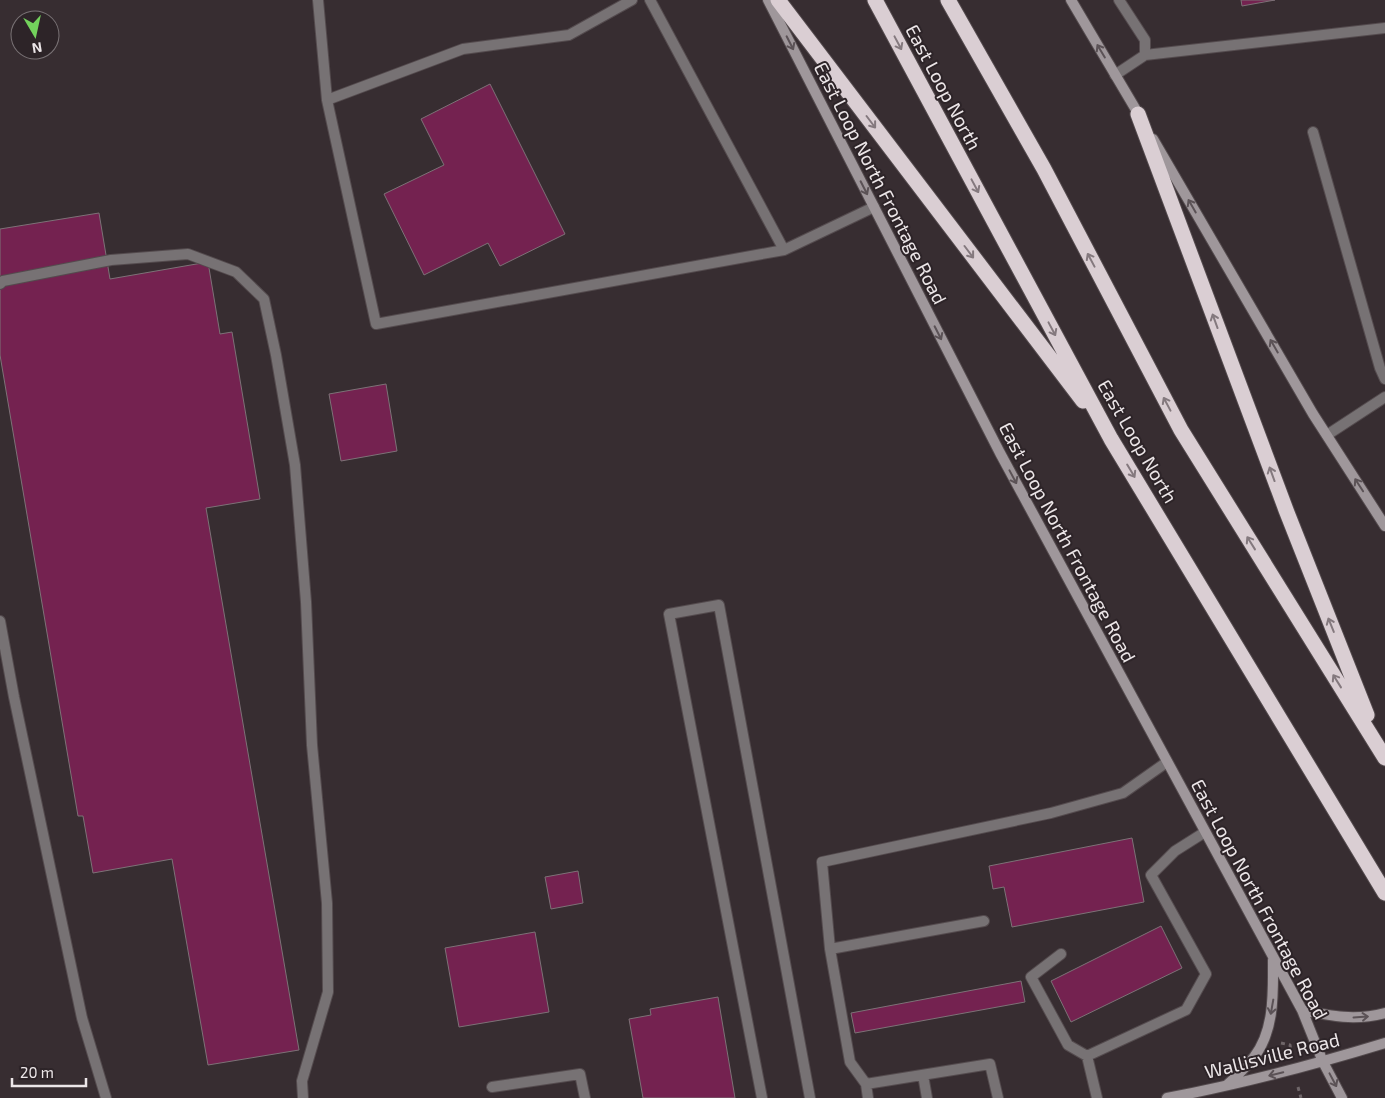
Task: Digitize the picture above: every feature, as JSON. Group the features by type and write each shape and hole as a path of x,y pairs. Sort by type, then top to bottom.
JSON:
{"highway":[{"path":"778,0 1111,439"},
{"name":"East Loop North","path":"874,0 1111,439 1385,893"},
{"path":"948,0 1044,169 1181,430 1383,755"},
{"path":"1138,114 1286,510 1383,755"}],"main road":[{"name":"East Loop North Frontage Road","path":"768,0 1000,453 1302,1010 1323,1062 1342,1098"},
{"path":"1071,0 1327,435 1385,526"},
{"path":"1225,1086 1255,1057 1266,1032 1273,1002 1273,959"},
{"path":"1302,1010 1341,1018 1375,1016 1385,1013"},
{"name":"Wallisville Road","path":"1167,1098 1323,1062 1385,1043"}],"lane":[{"path":"318,0 327,100 376,324 784,250 874,207"},
{"path":"327,100 463,49 569,35 632,0"},
{"path":"650,0 784,250"},
{"path":"1119,0 1145,40 1145,55"},
{"path":"1115,75 1145,55 1385,28"},
{"path":"1313,132 1385,379"},
{"path":"0,284 3,281 111,260 188,254 236,272 264,299 276,355 295,465 306,602 312,745 327,903 328,992 302,1081 303,1098"},
{"path":"1327,435 1385,397"},
{"path":"762,1098 669,614 719,605 810,1098"},
{"path":"0,620 14,696 82,1018 106,1098"},
{"path":"868,1098 866,1084 850,1062 830,949 822,862 1050,813 1123,793 1168,762"},
{"path":"1087,1056 1186,1010 1206,974 1150,876 1175,851 1205,832"},
{"path":"830,949 984,921"},
{"path":"1061,954 1031,977 1068,1045 1087,1056 1097,1098"},
{"path":"866,1084 990,1064 998,1098"},
{"path":"492,1087 580,1074 585,1098"},
{"path":"922,1076 927,1098"}],"path":[{"path":"1280,1042 1290,1045 1292,1054"},
{"path":"1298,1087 1301,1098"}],"building":[{"path":"1241,0 1275,0 1242,6"},
{"path":"490,84 565,234 500,266 488,243 424,275 384,194 444,165 421,119"},
{"path":"99,213 110,279 208,262 220,334 232,332 260,499 206,508 299,1050 208,1065 172,859 93,873 83,816 78,816 0,355 0,229"},
{"path":"386,384 397,451 341,461 329,394"},
{"path":"1132,838 1144,902 1012,927 1004,887 993,889 989,866"},
{"path":"578,871 583,903 551,909 545,877"},
{"path":"1161,926 1182,968 1071,1022 1051,981"},
{"path":"535,932 549,1012 459,1027 445,948"},
{"path":"1021,981 1025,1002 855,1033 851,1013"},
{"path":"718,997 735,1098 643,1098 629,1019 651,1015 650,1009"}]}
